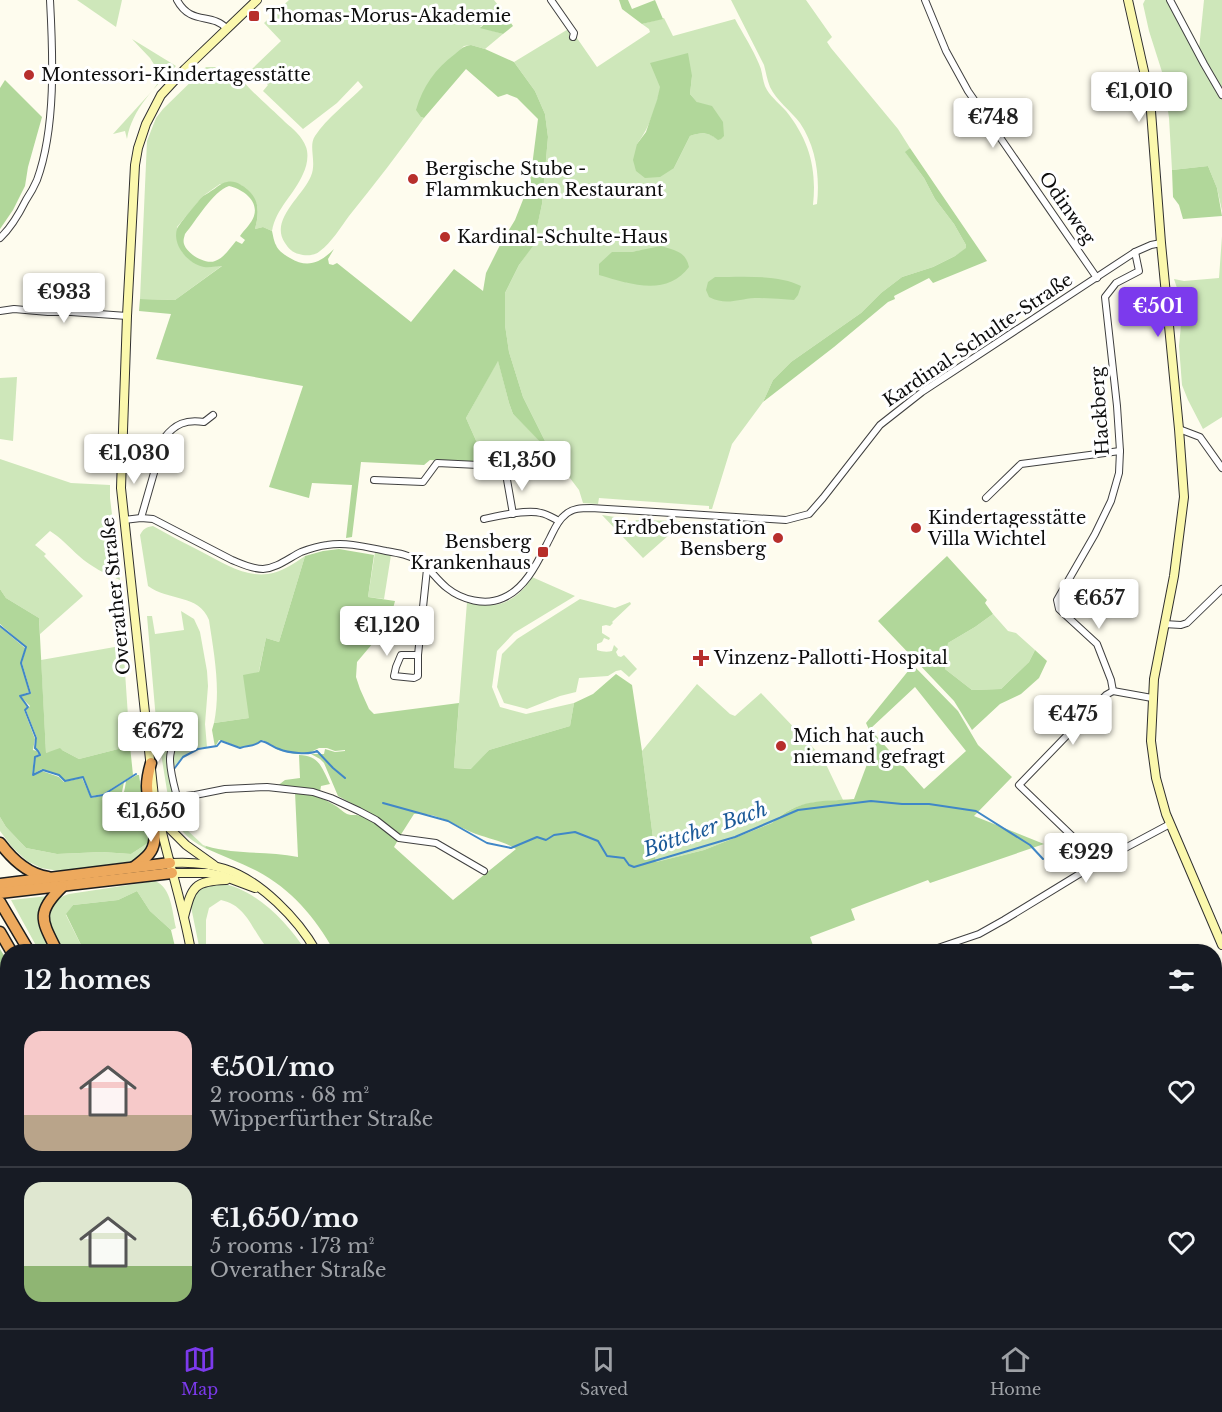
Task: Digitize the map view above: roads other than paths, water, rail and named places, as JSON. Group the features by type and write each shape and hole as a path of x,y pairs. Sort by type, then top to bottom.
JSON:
{"highway":[{"path":"132,868 145,859 154,844 147,786 151,763"},
{"path":"0,843 23,867 60,882"},
{"path":"0,893 132,868 171,868"},
{"path":"0,884 60,882 171,868"},
{"path":"54,944 43,916 44,909 60,882"},
{"path":"0,902 25,944"}],"main road":[{"name":"Overather Straße","path":"190,944 154,797 121,488 135,165 146,124 155,105 170,85 257,0"},
{"path":"1128,0 1150,98 1184,497 1176,568 1154,679 1151,741 1162,801 1222,944"},
{"path":"158,816 186,845 217,867"},
{"path":"171,868 187,862 224,868 249,879 295,920 311,944"},
{"path":"171,868 223,876 261,890"},
{"path":"184,918 191,892 198,885 211,881 236,880"}],"street":[{"path":"0,238 21,212 37,180 47,138 52,67 50,0"},
{"path":"177,0 190,15 215,21 227,29"},
{"path":"551,0 574,33 573,37"},
{"name":"Odinweg","path":"925,0 946,51 968,91 1097,278"},
{"path":"1170,0 1222,95"},
{"name":"Kardinal-Schulte-Straße","path":"559,521 570,511 583,508 786,520 808,514 880,425 922,392 1135,252 1151,244 1161,243"},
{"name":"Hackberg","path":"1113,690 1097,644 1059,609 1057,600 1095,534 1111,501 1119,473 1117,406 1105,297 1116,283 1139,271 1135,252"},
{"path":"0,311 14,309 127,316"},
{"path":"141,518 164,438 178,425 196,421 204,422 213,415"},
{"path":"1179,429 1200,437 1222,468"},
{"path":"986,498 1022,464 1120,451"},
{"path":"374,480 423,482 437,463 499,466 503,467 506,474 513,514"},
{"path":"124,520 153,519 215,553 246,566 264,569 281,563 300,552 326,545 344,543 398,553 421,562 446,587 465,598 486,602 502,598 523,585 559,521 542,513 528,512 484,519"},
{"path":"418,655 401,655 394,676 414,678 418,676 427,569"},
{"path":"1164,624 1186,623 1222,590"},
{"path":"1099,862 1019,784 1113,690 1152,698"},
{"path":"147,729 167,728 173,731 170,765 177,797 225,789 267,787 313,792 359,811 399,838 436,843 484,871"},
{"path":"950,944 979,934 1099,862 1170,824"}],"waterway":[{"name":"Böttcher Bach","path":"0,626 26,647 21,663 30,693 20,696 28,707 25,710 36,738 35,748 40,755 35,757 33,775 43,770 59,775 65,781 83,777 91,797 103,795 136,774"},
{"name":"Böttcher Bach","path":"174,769 183,757 198,749 217,746 221,741 240,748 261,741 288,752 317,751 345,778"},
{"name":"Böttcher Bach","path":"383,803 448,821 487,843 511,848 537,837 546,840 554,835 575,832 598,841 607,856 624,858 629,865 634,867 735,837 798,810 871,801 929,804 976,811 1030,845 1043,859"}],"place":[{"name":"Thomas-Morus-Akademie","path":"254,16"},
{"name":"Montessori-Kindertagesstätte","path":"29,75"},
{"name":"Bergische Stube - Flammkuchen Restaurant","path":"413,179"},
{"name":"Kardinal-Schulte-Haus","path":"445,237"},
{"name":"Kindertagesstätte Villa Wichtel","path":"916,528"},
{"name":"Erdbebenstation Bensberg","path":"778,538"},
{"name":"Bensberg Krankenhaus","path":"543,552"},
{"name":"Vinzenz-Pallotti-Hospital","path":"701,658"},
{"name":"Mich hat auch niemand gefragt","path":"781,746"}]}
